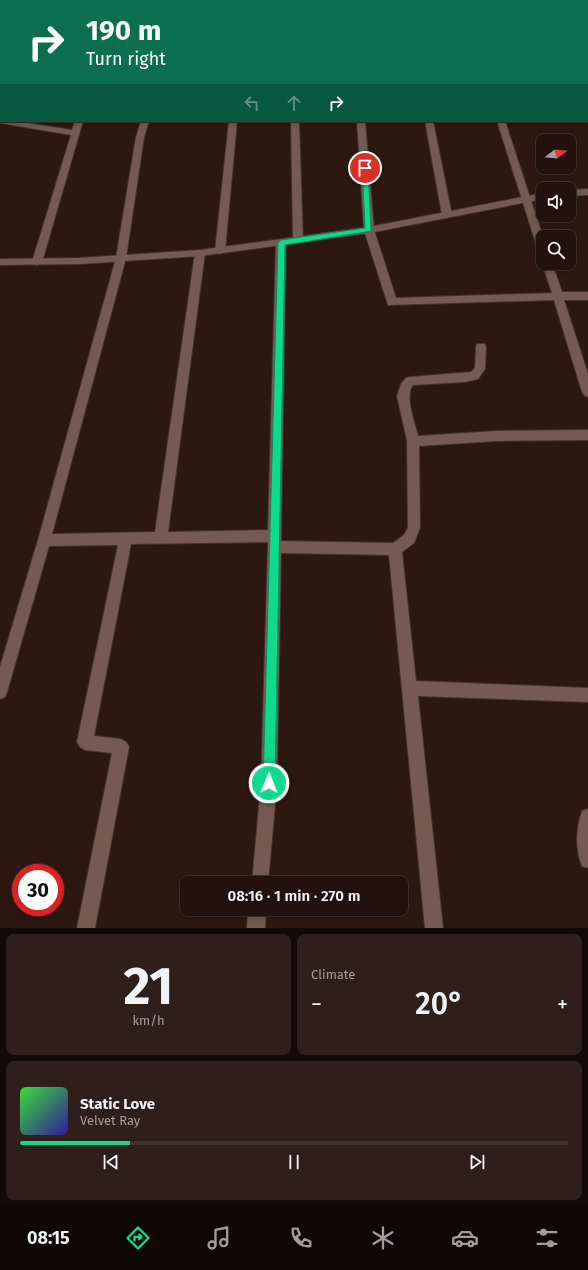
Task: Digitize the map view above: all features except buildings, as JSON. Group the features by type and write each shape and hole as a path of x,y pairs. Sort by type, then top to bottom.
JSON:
{"street":[{"path":"6,122 75,133"},
{"path":"36,262 79,122"},
{"path":"0,692 44,540 121,258 140,137 145,122"},
{"path":"220,251 233,122"},
{"path":"295,122 298,240"},
{"path":"361,122 369,230 392,302 588,296"},
{"path":"429,122 447,215"},
{"path":"501,122 536,230"},
{"path":"576,193 588,192"},
{"path":"2,263 121,258 220,251 369,230 536,197"},
{"path":"261,876 269,783 281,243"},
{"path":"161,538 200,253"},
{"path":"549,270 588,392"},
{"path":"44,540 161,538 274,541 395,549 409,539 414,528 413,441 403,396 405,387 410,381 465,378 474,376 480,369 481,346"},
{"path":"413,441 496,436 588,435"},
{"path":"86,928 121,747 85,742 126,539"},
{"path":"395,549 434,928"},
{"path":"410,688 588,695"},
{"path":"588,817 586,835 588,860"},
{"path":"256,928 257,916"}],"route":[{"path":"269,783 281,243 369,230 365,168"}]}
